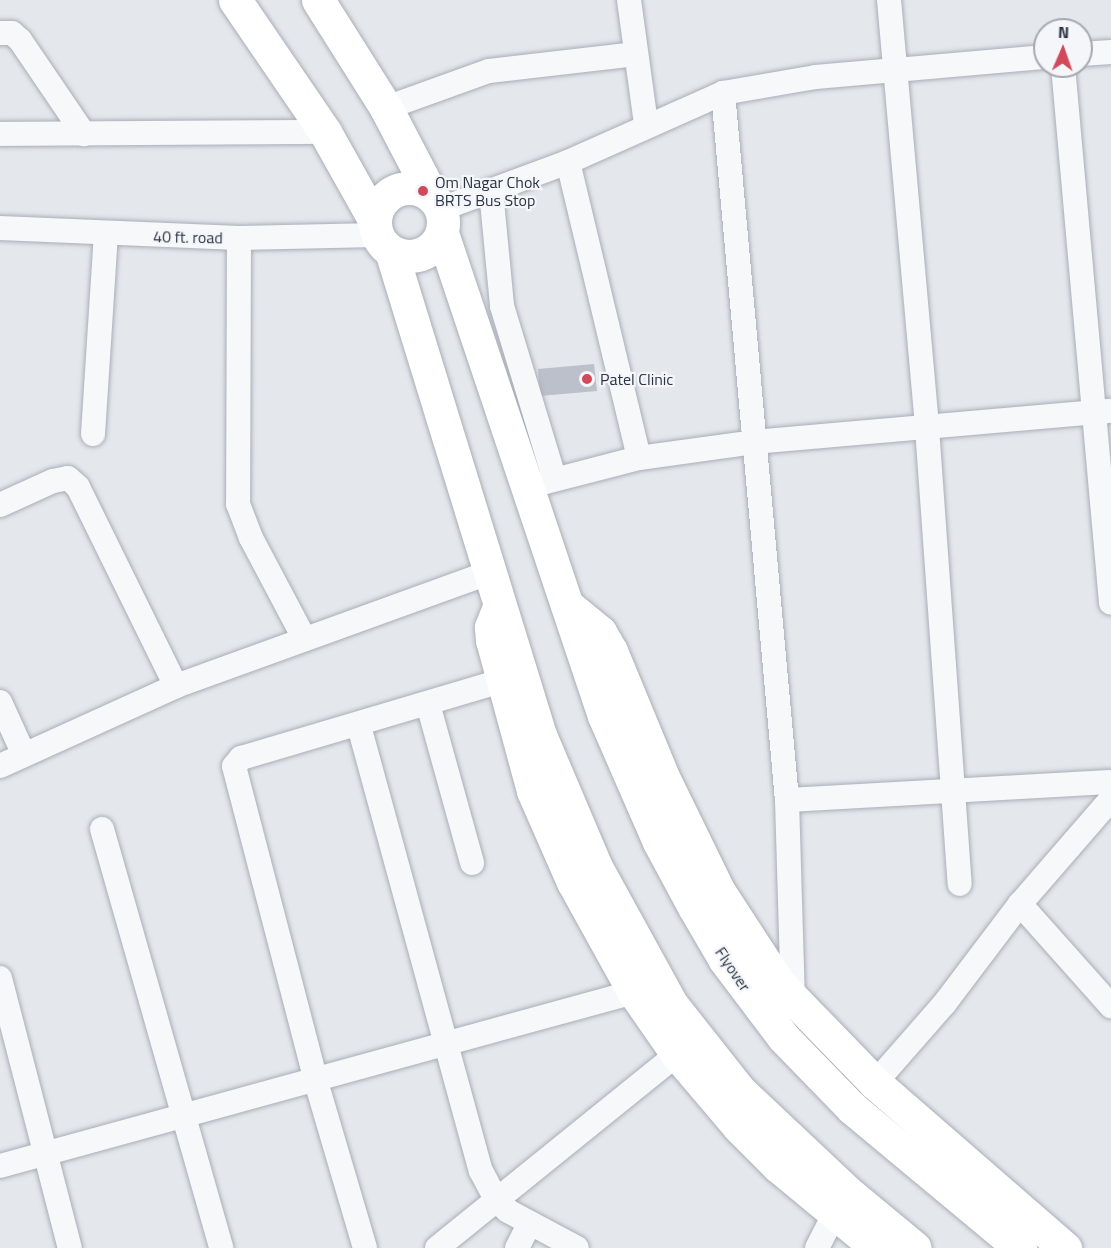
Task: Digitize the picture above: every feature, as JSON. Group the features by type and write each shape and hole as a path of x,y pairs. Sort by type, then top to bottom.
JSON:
{"main road":[{"path":"235,0 325,132 381,236 540,735 596,867 684,1022 740,1091 784,1135 915,1248"},
{"name":"Flyover","path":"318,0 386,108 439,213 540,482 567,605 604,716 659,842 740,981 783,1036 852,1108 1020,1248"},
{"path":"409,188 439,213 436,244 415,256 381,236 378,208 396,190 409,188"},
{"path":"567,605 600,632 611,651 662,775 718,890 757,954 793,1001 875,1083 1065,1248"},
{"path":"499,607 491,627 501,681 533,791 573,882 634,992 677,1054 738,1126 834,1214 877,1248"}],"street":[{"path":"629,0 646,124"},
{"path":"889,0 927,428 960,884"},
{"path":"0,33 12,33 20,40 84,134"},
{"path":"1093,53 1111,52"},
{"path":"386,108 489,72 636,54"},
{"path":"439,213 491,190 568,162 646,124 723,93 804,78 1033,58"},
{"path":"1064,78 1102,412 1111,603"},
{"path":"723,93 787,800 793,1001"},
{"path":"0,134 325,132"},
{"path":"568,162 639,458"},
{"path":"491,190 502,306 540,482 639,458 754,442 1102,412"},
{"name":"40 ft. road","path":"0,228 106,235 239,238 381,236"},
{"path":"93,434 106,235"},
{"path":"239,238 238,504 251,538 304,638"},
{"path":"0,506 53,481 68,478 78,487 176,686"},
{"path":"0,766 176,686 489,573"},
{"path":"364,1248 316,1081 234,766 242,758 359,726 501,681"},
{"path":"0,702 24,755"},
{"path":"428,704 472,863"},
{"path":"359,726 482,1171 496,1201 529,1224 577,1248"},
{"path":"787,800 1111,782"},
{"path":"875,1083 945,1004 1020,904 1111,799"},
{"path":"102,829 221,1248"},
{"path":"1020,904 1111,1006"},
{"path":"0,978 70,1248"},
{"path":"0,1166 449,1046 634,992"},
{"path":"437,1248 677,1054"},
{"path":"817,1248 834,1214"},
{"path":"517,1248 529,1224"}],"building":[{"path":"594,364 597,391 540,396 538,369"}],"place":[{"name":"Om Nagar Chok BRTS Bus Stop","path":"423,191"},
{"name":"Patel Clinic","path":"587,379"}]}
